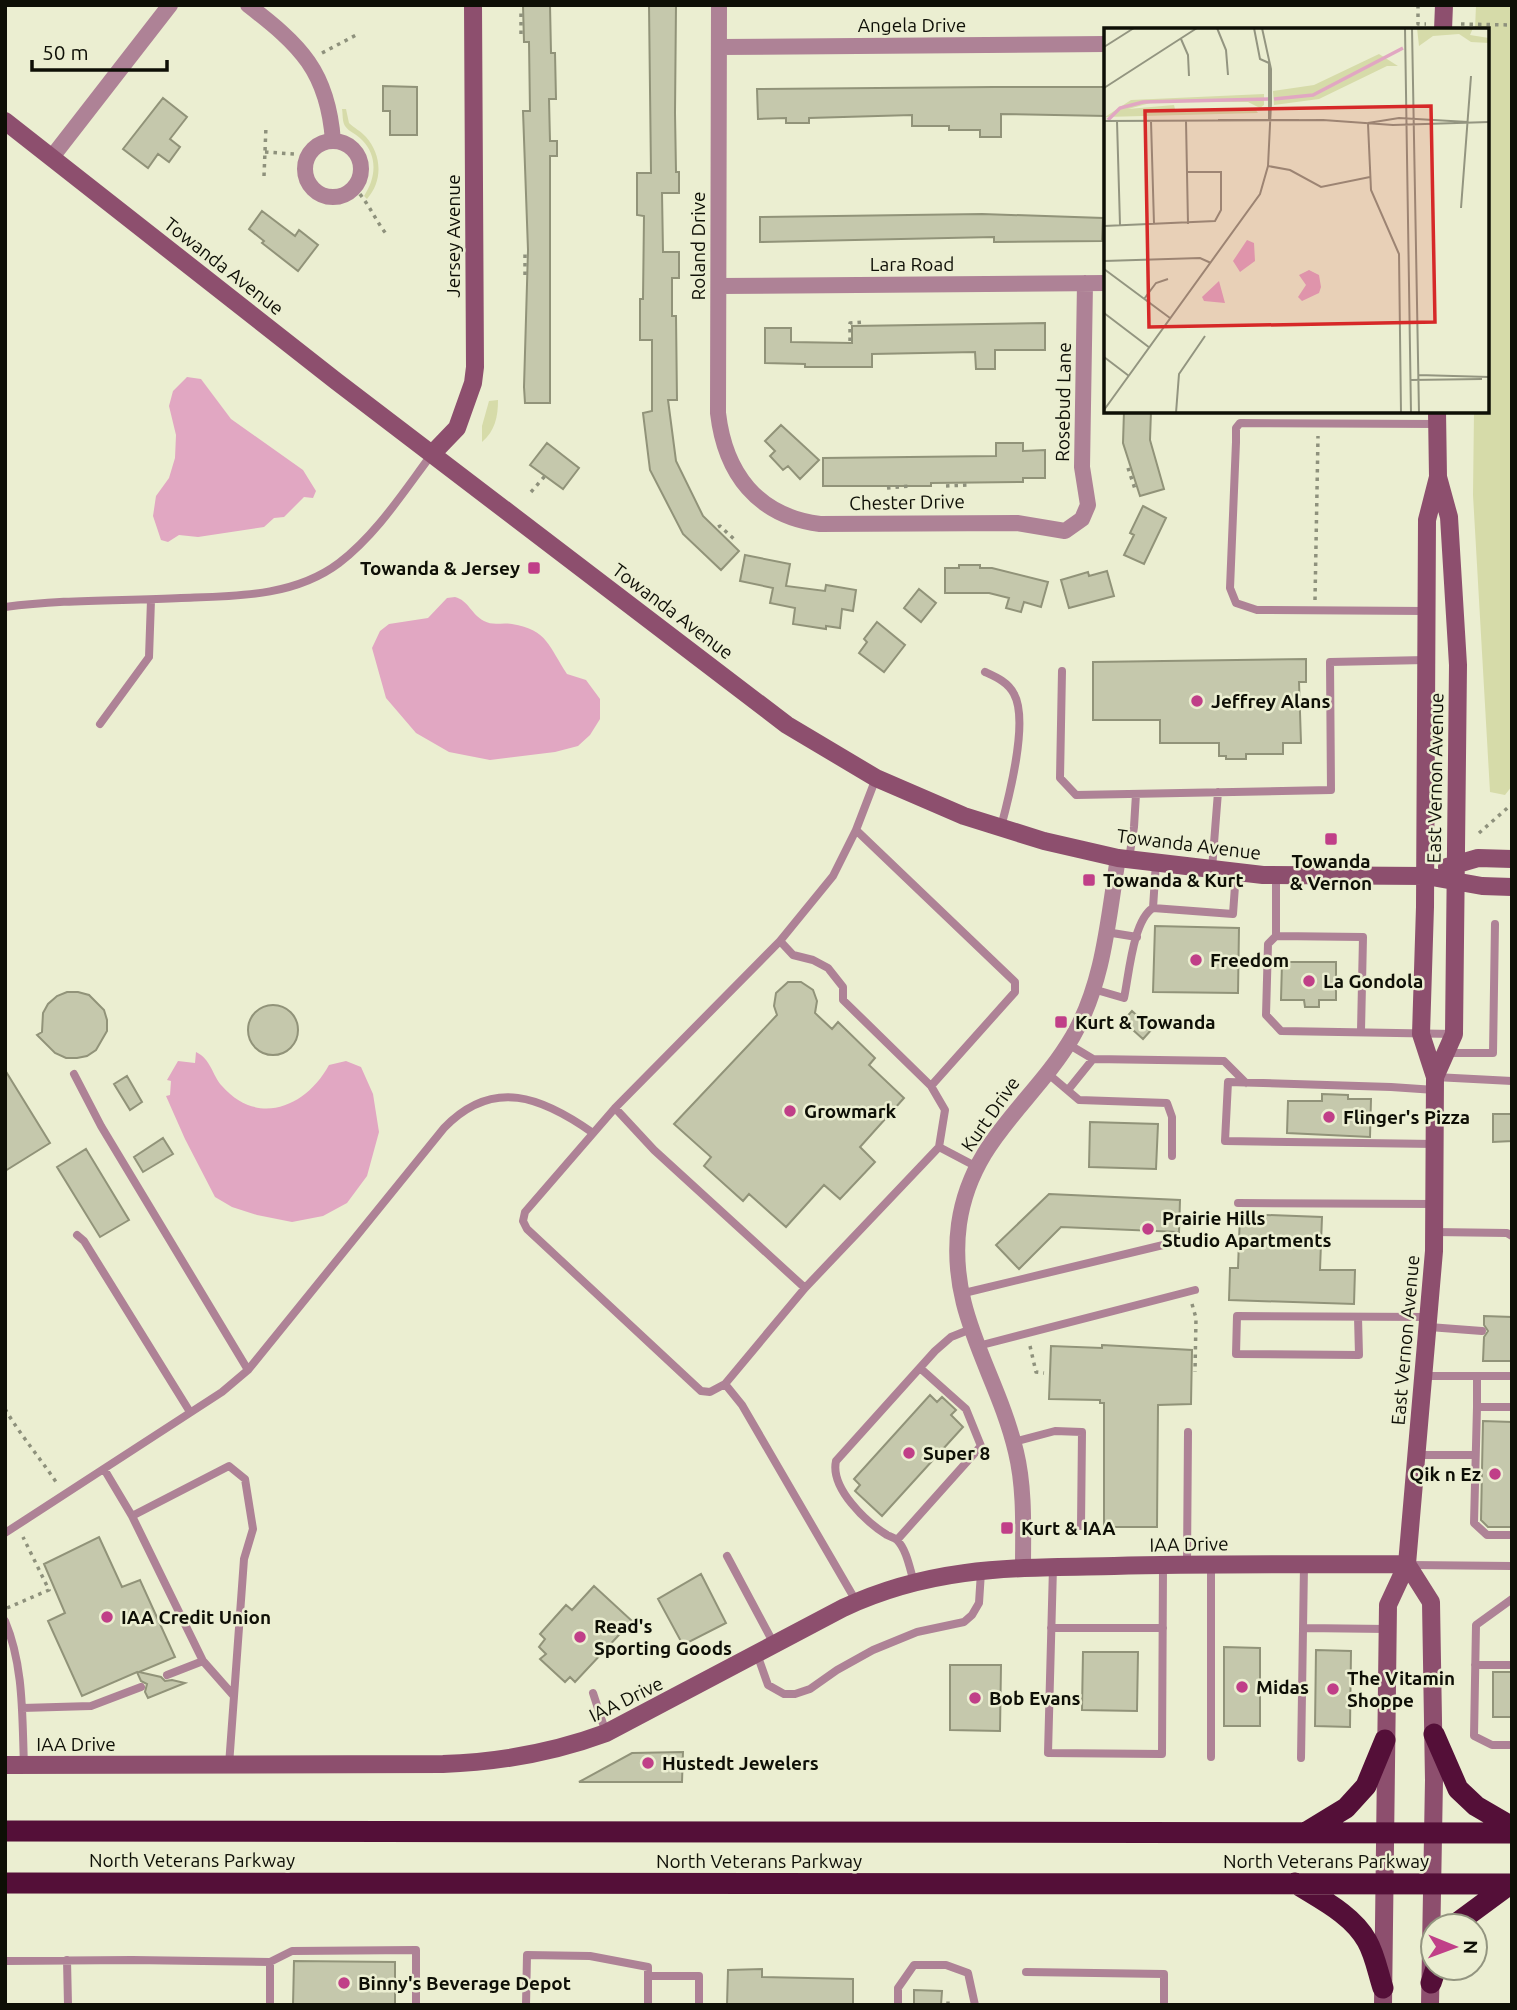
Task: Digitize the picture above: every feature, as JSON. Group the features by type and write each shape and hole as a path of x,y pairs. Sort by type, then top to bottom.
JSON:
{"highway":[{"path":"1434,1734 1458,1789 1476,1806 1512,1827"},
{"path":"1305,1833 1346,1808 1366,1786 1385,1740"},
{"name":"North Veterans Parkway","path":"5,1831 1512,1833"},
{"name":"North Veterans Parkway","path":"5,1883 1511,1884"},
{"path":"1295,1883 1339,1911 1367,1941 1383,1996"},
{"path":"1473,1912 1511,1884"}],"main road":[{"name":"Jersey Avenue","path":"432,454 457,428 473,383 475,367 473,5"},
{"path":"1443,28 1444,5"},
{"name":"Towanda Avenue","path":"5,121 336,381 788,725 876,778 964,816 1044,841 1123,859 1276,875 1426,876"},
{"name":"East Vernon Avenue","path":"1436,1053 1454,1034 1458,665 1449,517 1438,477 1437,417"},
{"name":"East Vernon Avenue","path":"1383,1996 1388,1605 1407,1564 1425,1376 1434,1232 1436,1053 1421,1034 1426,876 1427,520 1438,477"},
{"path":"1426,876 1454,872 1478,858 1512,859"},
{"path":"1454,872 1482,886 1512,887"},
{"name":"IAA Drive","path":"5,1765 485,1763 541,1754 606,1733 856,1602 914,1582 981,1569 1163,1564 1407,1564"},
{"path":"1407,1564 1431,1602 1434,1734 1432,1912"},
{"path":"1430,2005 1432,1982"}],"street":[{"path":"52,157 170,5"},
{"path":"248,5 288,38 309,60 327,103 332,141"},
{"name":"Roland Drive","path":"719,5 718,394 720,429 730,463 742,481"},
{"name":"Angela Drive","path":"719,47 1104,44"},
{"path":"323,142 349,145 360,159 361,176 354,188 345,196 329,197 316,191 307,181 305,164 309,155 323,142"},
{"name":"Rosebud Lane","path":"1082,519 1088,505 1082,467 1085,283"},
{"name":"Lara Road","path":"719,286 1104,283"},
{"name":"Chester Drive","path":"742,481 775,510 804,521 820,523 1017,523 1065,531 1082,519"},
{"name":"Kurt Drive","path":"1023,1568 1022,1491 1014,1442 960,1294 957,1259 959,1223 977,1167 1000,1128 1068,1044 1086,1009 1123,859"}],"lane":[{"path":"1426,611 1257,610 1236,603 1230,588 1236,428 1240,423 1318,424 1437,417"},
{"path":"5,607 79,601 254,595 308,581 337,565 369,535 432,454"},
{"path":"100,724 149,657 150,600"},
{"path":"1062,671 1060,778 1076,795 1331,790 1331,662 1426,660"},
{"path":"985,672 1003,680 1014,693 1021,711 1012,785 1001,827"},
{"path":"780,941 793,956 813,960 828,968 843,987 843,1000 932,1086 945,1110 939,1147 805,1288 725,1384 709,1391 701,1391 527,1229 523,1221 525,1212 615,1108 780,941 833,876 856,830 876,778"},
{"path":"1212,869 1218,792"},
{"path":"1123,859 1134,827 1136,794"},
{"path":"856,830 1015,982 1015,992 932,1086"},
{"path":"1153,908 1156,862"},
{"path":"1093,989 1124,998 1137,937 1145,913 1153,908 1233,914 1236,872"},
{"path":"1276,875 1276,936 1268,944 1266,1015 1281,1031 1454,1034"},
{"path":"1436,1053 1493,1053 1495,924"},
{"path":"1106,932 1137,937"},
{"path":"1276,936 1363,937 1361,1031"},
{"path":"1068,1044 1093,1059 1224,1060 1246,1083"},
{"path":"1068,1090 1093,1059"},
{"path":"1046,1072 1079,1100 1167,1103 1172,1117 1172,1156"},
{"path":"74,1074 101,1126 248,1370"},
{"path":"1434,1144 1226,1141 1228,1082 1391,1087 1512,1081"},
{"path":"5,1533 222,1392 248,1370 444,1128 464,1110 476,1102 493,1097 530,1100 549,1105 593,1133"},
{"path":"615,1108 654,1150 805,1288"},
{"path":"939,1147 977,1167"},
{"path":"1238,1203 1434,1204"},
{"path":"1434,1232 1507,1233 1512,1236"},
{"path":"77,1235 84,1241 190,1412"},
{"path":"960,1294 1188,1239"},
{"path":"978,1346 1191,1291"},
{"path":"1358,1317 1359,1354 1236,1354 1237,1316 1358,1317 1429,1322 1482,1331"},
{"path":"914,1582 906,1556 897,1540 887,1535 849,1501 842,1491 835,1469 836,1461 951,1337 971,1329"},
{"path":"897,1540 981,1446 966,1409 920,1368"},
{"path":"1425,1376 1512,1376"},
{"path":"1477,1376 1474,1523 1487,1535 1512,1535"},
{"path":"725,1384 742,1405 856,1602"},
{"path":"1477,1407 1512,1407"},
{"path":"1014,1442 1055,1431 1082,1432 1081,1527"},
{"path":"1186,1564 1188,1432"},
{"path":"1416,1455 1475,1455"},
{"path":"132,1516 229,1466 245,1479 253,1529 244,1559 229,1765"},
{"path":"104,1469 132,1516 203,1661 233,1695"},
{"path":"727,1556 774,1644"},
{"path":"1053,1567 1048,1753 1162,1754 1163,1564"},
{"path":"1211,1757 1212,1564"},
{"path":"1301,1758 1304,1564"},
{"path":"1407,1564 1512,1566"},
{"path":"757,1654 768,1685 784,1693 795,1694 810,1689 873,1650 916,1632 964,1622 979,1603 982,1588 981,1569"},
{"path":"1512,1600 1476,1625 1474,1736 1492,1745 1512,1745"},
{"path":"5,1621 15,1644 22,1708 24,1765"},
{"path":"1051,1628 1163,1628"},
{"path":"1303,1628 1387,1629"},
{"path":"167,1675 203,1661"},
{"path":"1475,1665 1512,1665"},
{"path":"22,1708 91,1706 141,1687"},
{"path":"593,1693 606,1733"},
{"path":"5,1961 270,1962 292,1951 416,1950 415,2005"},
{"path":"526,2005 527,1955 590,1956 648,1967 648,2005"},
{"path":"67,1960 68,2005"},
{"path":"270,1962 270,2005"},
{"path":"898,2005 898,1989 914,1965 946,1965 968,1973 975,2005"},
{"path":"1026,1972 1164,1974 1164,2005"},
{"path":"648,1976 699,1976 699,2005"}],"path":[{"path":"1418,5 1418,24"},
{"path":"521,10 521,34"},
{"path":"1462,24 1512,25"},
{"path":"309,60 358,34"},
{"path":"264,176 266,126"},
{"path":"265,152 294,154"},
{"path":"354,188 366,200 372,214 388,236"},
{"path":"525,253 525,275"},
{"path":"850,341 850,323 863,323"},
{"path":"1315,610 1318,424"},
{"path":"1128,467 1135,489"},
{"path":"531,492 545,476"},
{"path":"946,486 968,484"},
{"path":"887,488 911,486"},
{"path":"718,527 735,540"},
{"path":"1479,833 1512,804"},
{"path":"1191,1291 1196,1318 1195,1372"},
{"path":"1027,1333 1036,1373 1044,1373"},
{"path":"5,1409 23,1439 38,1454 60,1489 70,1490"},
{"path":"5,1609 49,1590 18,1525"},
{"path":"948,1998 948,2005"}],"green space":[{"path":"1476,5 1512,5 1512,786 1505,795 1490,792 1473,495 1474,413 1489,413 1489,28 1475,28"},
{"path":"342,109 346,109 349,123 371,144 378,160 376,184 367,199 364,196 373,175 373,160 367,146 345,126"},
{"path":"498,400 495,423 482,442 482,426 489,401"}],"shaded area":[{"path":"187,377 201,379 231,419 303,470 316,491 313,498 304,497 284,517 274,518 264,527 198,537 179,535 168,542 161,540 153,516 156,496 169,478 175,458 176,435 169,406 173,391"},
{"path":"455,597 487,622 512,624 540,635 567,674 586,680 600,699 600,719 590,735 578,746 555,752 490,760 449,752 416,733 386,698 372,648 380,631 389,624 428,618 447,598"},
{"path":"196,1052 205,1059 222,1086 236,1099 251,1106 266,1108 280,1107 295,1101 308,1092 329,1065 346,1061 361,1067 373,1094 379,1132 367,1176 347,1203 323,1216 292,1222 232,1207 215,1197 166,1096 170,1095 171,1081 167,1080 178,1061 195,1063"}],"building":[{"path":"523,5 550,5 551,53 555,53 556,99 549,99 550,141 557,141 557,156 550,156 550,403 525,403 528,250 523,111 530,111 529,42 524,42"},
{"path":"649,5 676,5 675,113 679,193 662,193 663,252 679,252 679,278 672,278 672,316 676,316 677,400 668,400 676,461 703,516 739,551 721,570 683,534 650,470 643,413 652,411 652,340 640,340 644,216 637,215 637,173 651,173"},
{"path":"383,86 417,87 417,135 390,135 390,111 383,111"},
{"path":"1104,87 1104,116 1001,114 1001,137 980,137 980,130 949,130 949,126 912,126 912,115 809,118 809,123 786,123 786,118 758,119 757,89"},
{"path":"163,98 187,117 170,139 180,147 169,162 158,154 148,168 123,149"},
{"path":"262,211 295,236 299,230 318,245 298,271 262,243 264,241 249,229"},
{"path":"982,214 1103,218 1102,241 994,242 994,237 760,242 760,217"},
{"path":"1045,323 1045,350 995,350 995,369 976,369 975,352 872,354 872,367 805,367 805,364 765,363 765,328 791,328 791,342 852,343 852,326"},
{"path":"1124,413 1151,413 1150,440 1164,489 1140,496 1123,443"},
{"path":"781,425 819,460 800,479 788,466 783,470 770,456 775,451 765,441"},
{"path":"547,443 579,468 563,489 530,465"},
{"path":"996,443 1023,443 1023,451 1045,450 1045,478 1023,478 1023,482 931,483 931,486 823,486 823,458 996,456"},
{"path":"1143,506 1166,518 1144,564 1124,555 1134,535 1130,533"},
{"path":"745,555 790,564 786,586 825,591 826,585 856,590 853,611 842,609 840,628 826,626 826,629 793,624 795,608 770,603 773,588 740,581"},
{"path":"959,565 980,565 980,568 992,568 1048,582 1041,607 1024,602 1021,612 1006,608 1009,598 989,593 945,593 945,568 959,568"},
{"path":"1107,571 1114,596 1069,608 1061,580 1088,572 1089,576"},
{"path":"919,589 936,603 921,622 904,608"},
{"path":"877,622 905,645 884,672 859,653 867,642 864,639"},
{"name":"Jeffrey Alans","path":"1306,659 1306,682 1299,682 1301,743 1283,743 1283,754 1246,754 1246,759 1226,759 1226,756 1219,756 1219,743 1160,743 1160,720 1093,720 1093,662"},
{"name":"Freedom","path":"1155,926 1239,928 1238,993 1153,992"},
{"name":"La Gondola","path":"1282,962 1336,962 1336,1000 1319,1000 1319,1007 1305,1007 1304,1000 1281,1000"},
{"name":"Growmark","path":"788,982 801,982 813,990 817,1001 815,1013 832,1029 838,1022 875,1058 869,1065 904,1098 860,1147 875,1162 840,1199 824,1185 786,1227 749,1194 743,1201 704,1166 711,1157 674,1124 777,1015 774,1006 776,993"},
{"path":"67,992 89,995 104,1010 107,1031 96,1050 87,1056 66,1058 55,1053 37,1035 42,1032 43,1013 48,1004"},
{"path":"273,1005 291,1012 298,1030 291,1048 273,1055 255,1048 248,1030 255,1012"},
{"path":"1132,1011 1152,1029 1143,1039 1123,1021"},
{"path":"5,1070 50,1143 5,1171"},
{"path":"127,1076 142,1102 130,1110 114,1084"},
{"name":"Flinger's Pizza","path":"1322,1094 1348,1095 1348,1099 1371,1099 1370,1137 1287,1133 1288,1101 1322,1101"},
{"path":"1493,1114 1512,1114 1512,1141 1493,1142"},
{"path":"1090,1122 1158,1124 1156,1169 1089,1167"},
{"path":"163,1138 173,1154 143,1172 134,1157"},
{"path":"86,1149 129,1220 100,1237 57,1167"},
{"name":"Prairie Hills Studio Apartments","path":"1049,1194 1180,1200 1179,1232 1061,1227 1019,1269 996,1245"},
{"path":"1240,1214 1322,1217 1320,1270 1355,1270 1354,1304 1229,1300 1230,1268 1238,1268"},
{"path":"1484,1316 1512,1317 1512,1361 1483,1361 1484,1337 1488,1331 1484,1325"},
{"path":"1102,1345 1192,1350 1191,1404 1158,1405 1157,1527 1104,1527 1104,1403 1100,1403 1100,1400 1049,1399 1051,1346 1102,1348"},
{"name":"Super 8","path":"930,1395 937,1402 942,1397 956,1410 951,1415 963,1427 882,1516 855,1491 860,1485 854,1479"},
{"name":"Qik n Ez","path":"1483,1421 1512,1422 1512,1527 1488,1527 1481,1520"},
{"name":"IAA Credit Union","path":"99,1537 122,1587 140,1580 175,1657 139,1672 161,1677 165,1681 185,1683 148,1698 145,1692 147,1684 141,1681 137,1672 82,1696 48,1621 65,1613 44,1564"},
{"path":"701,1574 726,1623 683,1645 658,1599"},
{"name":"Read's Sporting Goods","path":"594,1586 632,1621 575,1682 570,1677 565,1682 540,1659 546,1654 539,1647 545,1639 540,1634 566,1605 572,1610"},
{"name":"Midas","path":"1224,1647 1260,1648 1260,1726 1224,1726"},
{"name":"The Vitamin Shoppe","path":"1316,1650 1351,1651 1350,1727 1315,1726"},
{"path":"1083,1652 1138,1652 1137,1711 1082,1710"},
{"name":"Bob Evans","path":"950,1665 1001,1665 1000,1731 950,1730"},
{"path":"1493,1672 1512,1672 1512,1717 1493,1717"},
{"name":"Hustedt Jewelers","path":"683,1752 682,1782 579,1782 632,1753"},
{"name":"Binny's Beverage Depot","path":"294,1961 395,1962 395,2005 293,2005"},
{"path":"762,1969 762,1977 853,1979 853,2005 727,2005 728,1970"},
{"path":"914,1990 942,1991 941,2005 914,2005"}],"place":[{"name":"Towanda & Jersey","path":"534,568"},
{"name":"Jeffrey Alans","path":"1197,701"},
{"name":"Towanda & Vernon","path":"1331,839"},
{"name":"Towanda & Kurt","path":"1089,880"},
{"name":"Freedom","path":"1196,960"},
{"name":"La Gondola","path":"1309,981"},
{"name":"Kurt & Towanda","path":"1061,1022"},
{"name":"Growmark","path":"790,1111"},
{"name":"Flinger's Pizza","path":"1329,1117"},
{"name":"Prairie Hills Studio Apartments","path":"1148,1229"},
{"name":"Super 8","path":"909,1453"},
{"name":"Qik n Ez","path":"1495,1474"},
{"name":"Kurt & IAA","path":"1007,1528"},
{"name":"IAA Credit Union","path":"107,1617"},
{"name":"Read's Sporting Goods","path":"580,1637"},
{"name":"Midas","path":"1242,1687"},
{"name":"The Vitamin Shoppe","path":"1333,1689"},
{"name":"Bob Evans","path":"975,1698"},
{"name":"Hustedt Jewelers","path":"648,1763"},
{"name":"Binny's Beverage Depot","path":"344,1983"}]}
